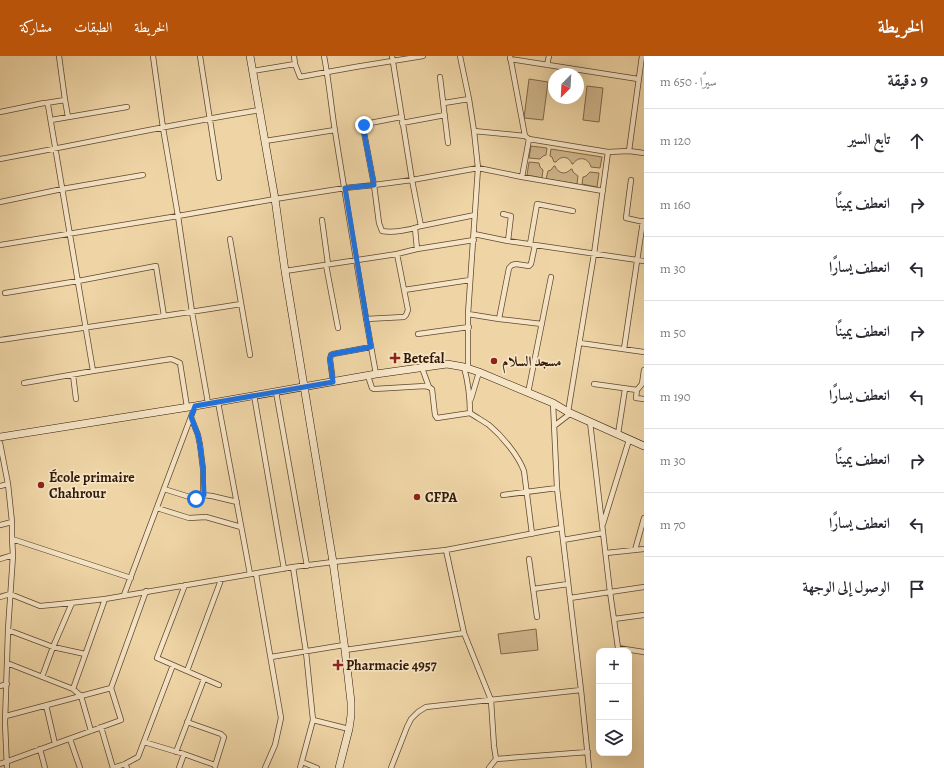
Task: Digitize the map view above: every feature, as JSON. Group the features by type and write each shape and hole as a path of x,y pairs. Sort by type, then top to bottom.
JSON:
{"street":[{"path":"59,56 68,117"},
{"path":"153,56 192,312 208,403"},
{"path":"200,56 219,178"},
{"path":"250,56 275,199 285,271 333,562 351,702 351,715 340,768"},
{"path":"294,56 295,64 300,77 328,73 392,59 423,56"},
{"path":"324,56 328,73 335,130 356,260 376,374"},
{"path":"460,56 469,99 478,168 470,280 466,367 470,413"},
{"path":"547,65 549,56"},
{"path":"629,151 642,56"},
{"path":"522,177 527,138 510,58 638,79"},
{"path":"392,59 421,226"},
{"path":"252,71 295,64"},
{"path":"440,77 448,143"},
{"path":"444,104 469,99"},
{"path":"0,112 65,100"},
{"path":"46,103 48,105 93,371"},
{"path":"50,120 127,107"},
{"path":"0,159 210,118 260,110"},
{"path":"402,123 445,115"},
{"path":"401,116 365,124 363,127 374,185 379,223 382,231 388,232 415,228 474,215"},
{"path":"265,141 335,130"},
{"path":"474,131 527,138 608,152 629,151 644,153"},
{"path":"554,426 570,412 608,152"},
{"path":"0,245 275,199 345,188 412,180 478,168 602,191"},
{"path":"0,202 62,189 143,175"},
{"path":"624,349 643,222 626,218 631,180"},
{"path":"530,244 537,204 573,211"},
{"path":"503,214 511,216 508,240"},
{"path":"322,220 327,264 338,328"},
{"path":"415,228 417,249"},
{"path":"474,234 535,245 644,260"},
{"path":"230,239 250,355"},
{"path":"285,271 397,254 417,249 474,240"},
{"path":"499,319 510,268 512,265 516,264 529,266 531,264 535,245"},
{"path":"366,319 404,317 406,315 408,310 397,254"},
{"path":"5,293 156,266 164,316"},
{"path":"528,393 551,277"},
{"path":"404,290 470,280"},
{"path":"0,340 241,304"},
{"path":"468,314 542,324"},
{"path":"418,334 468,327"},
{"path":"580,343 644,352"},
{"path":"333,382 330,359 331,355 371,347"},
{"path":"24,383 171,359 180,363 187,407"},
{"path":"0,437 195,406 376,374 447,364 466,367 479,372 644,446"},
{"path":"422,368 429,387 432,389 435,415 437,418 470,413 489,426 514,452 521,462 524,471 532,534"},
{"path":"644,370 642,384 637,390 636,398 644,399"},
{"path":"470,402 479,372"},
{"path":"73,375 76,399"},
{"path":"368,376 372,388 374,389 429,387"},
{"path":"594,384 637,390"},
{"path":"618,434 625,389"},
{"path":"276,392 307,566"},
{"path":"254,395 284,569"},
{"path":"218,402 250,574"},
{"path":"553,404 557,488 562,540 582,690 589,768"},
{"path":"124,595 195,406"},
{"path":"191,417 200,445 204,495"},
{"path":"590,422 618,648 644,652"},
{"path":"603,527 629,440"},
{"path":"0,443 8,484 12,522 13,555 8,630 6,716 3,724 7,768"},
{"path":"0,486 8,484"},
{"path":"503,496 557,488"},
{"path":"164,489 196,499 204,495 237,502"},
{"path":"157,508 189,518 206,517 242,527"},
{"path":"635,550 644,518"},
{"path":"0,525 12,522"},
{"path":"0,597 10,594 40,606 105,599 293,567 446,550 561,528"},
{"path":"562,540 603,533"},
{"path":"12,539 131,578"},
{"path":"606,553 644,549"},
{"path":"446,550 464,633 491,700 496,759 489,768"},
{"path":"0,559 13,555"},
{"path":"530,559 537,617"},
{"path":"293,567 306,652 313,720 300,768"},
{"path":"256,574 281,718 275,745 265,768"},
{"path":"187,671 221,580"},
{"path":"533,589 568,584"},
{"path":"185,585 157,658 219,685"},
{"path":"570,598 644,587"},
{"path":"0,764 121,720 111,688 146,592"},
{"path":"73,689 105,599"},
{"path":"42,677 53,646 72,603"},
{"path":"614,619 644,614"},
{"path":"8,630 53,646 85,654"},
{"path":"271,657 464,633"},
{"path":"7,663 73,689 81,696 91,731"},
{"path":"101,727 113,768 126,766 138,758 173,665"},
{"path":"176,752 204,678"},
{"path":"0,685 7,684"},
{"path":"6,716 111,688"},
{"path":"391,768 411,719 426,707 582,690"},
{"path":"46,705 55,744"},
{"path":"313,720 348,729"},
{"path":"144,742 184,754 215,767 224,737 221,734 187,722"},
{"path":"70,739 80,768"},
{"path":"40,749 45,768"},
{"path":"496,759 588,752"},
{"path":"179,768 184,754"},
{"path":"302,762 317,768"}],"shaded area":[{"path":"529,79 548,82 543,120 524,118"},
{"path":"587,86 603,88 599,122 583,120"},
{"path":"531,146 547,148 546,155 540,159 529,158"},
{"path":"551,149 602,157 600,168 591,167 588,161 583,159 575,161 572,164 569,159 562,157 554,162 550,156"},
{"path":"529,162 539,163 543,170 542,178 527,175"},
{"path":"554,166 562,173 572,169 578,176 577,184 546,179 548,171"},
{"path":"590,172 599,173 597,187 582,184 583,177"},
{"path":"536,629 538,650 501,654 498,634"}],"place":[{"name":"Betefal","path":"395,358"},
{"name":"مسجد السلام","path":"494,361"},
{"name":"École primaire Chahrour","path":"41,485"},
{"name":"CFPA","path":"417,497"},
{"name":"Pharmacie 4957","path":"338,665"}],"route":[{"path":"196,499 204,495 204,481 198,435 191,417 195,406 333,382 330,359 331,355 371,347 345,188 374,185 363,127 364,125"}]}
